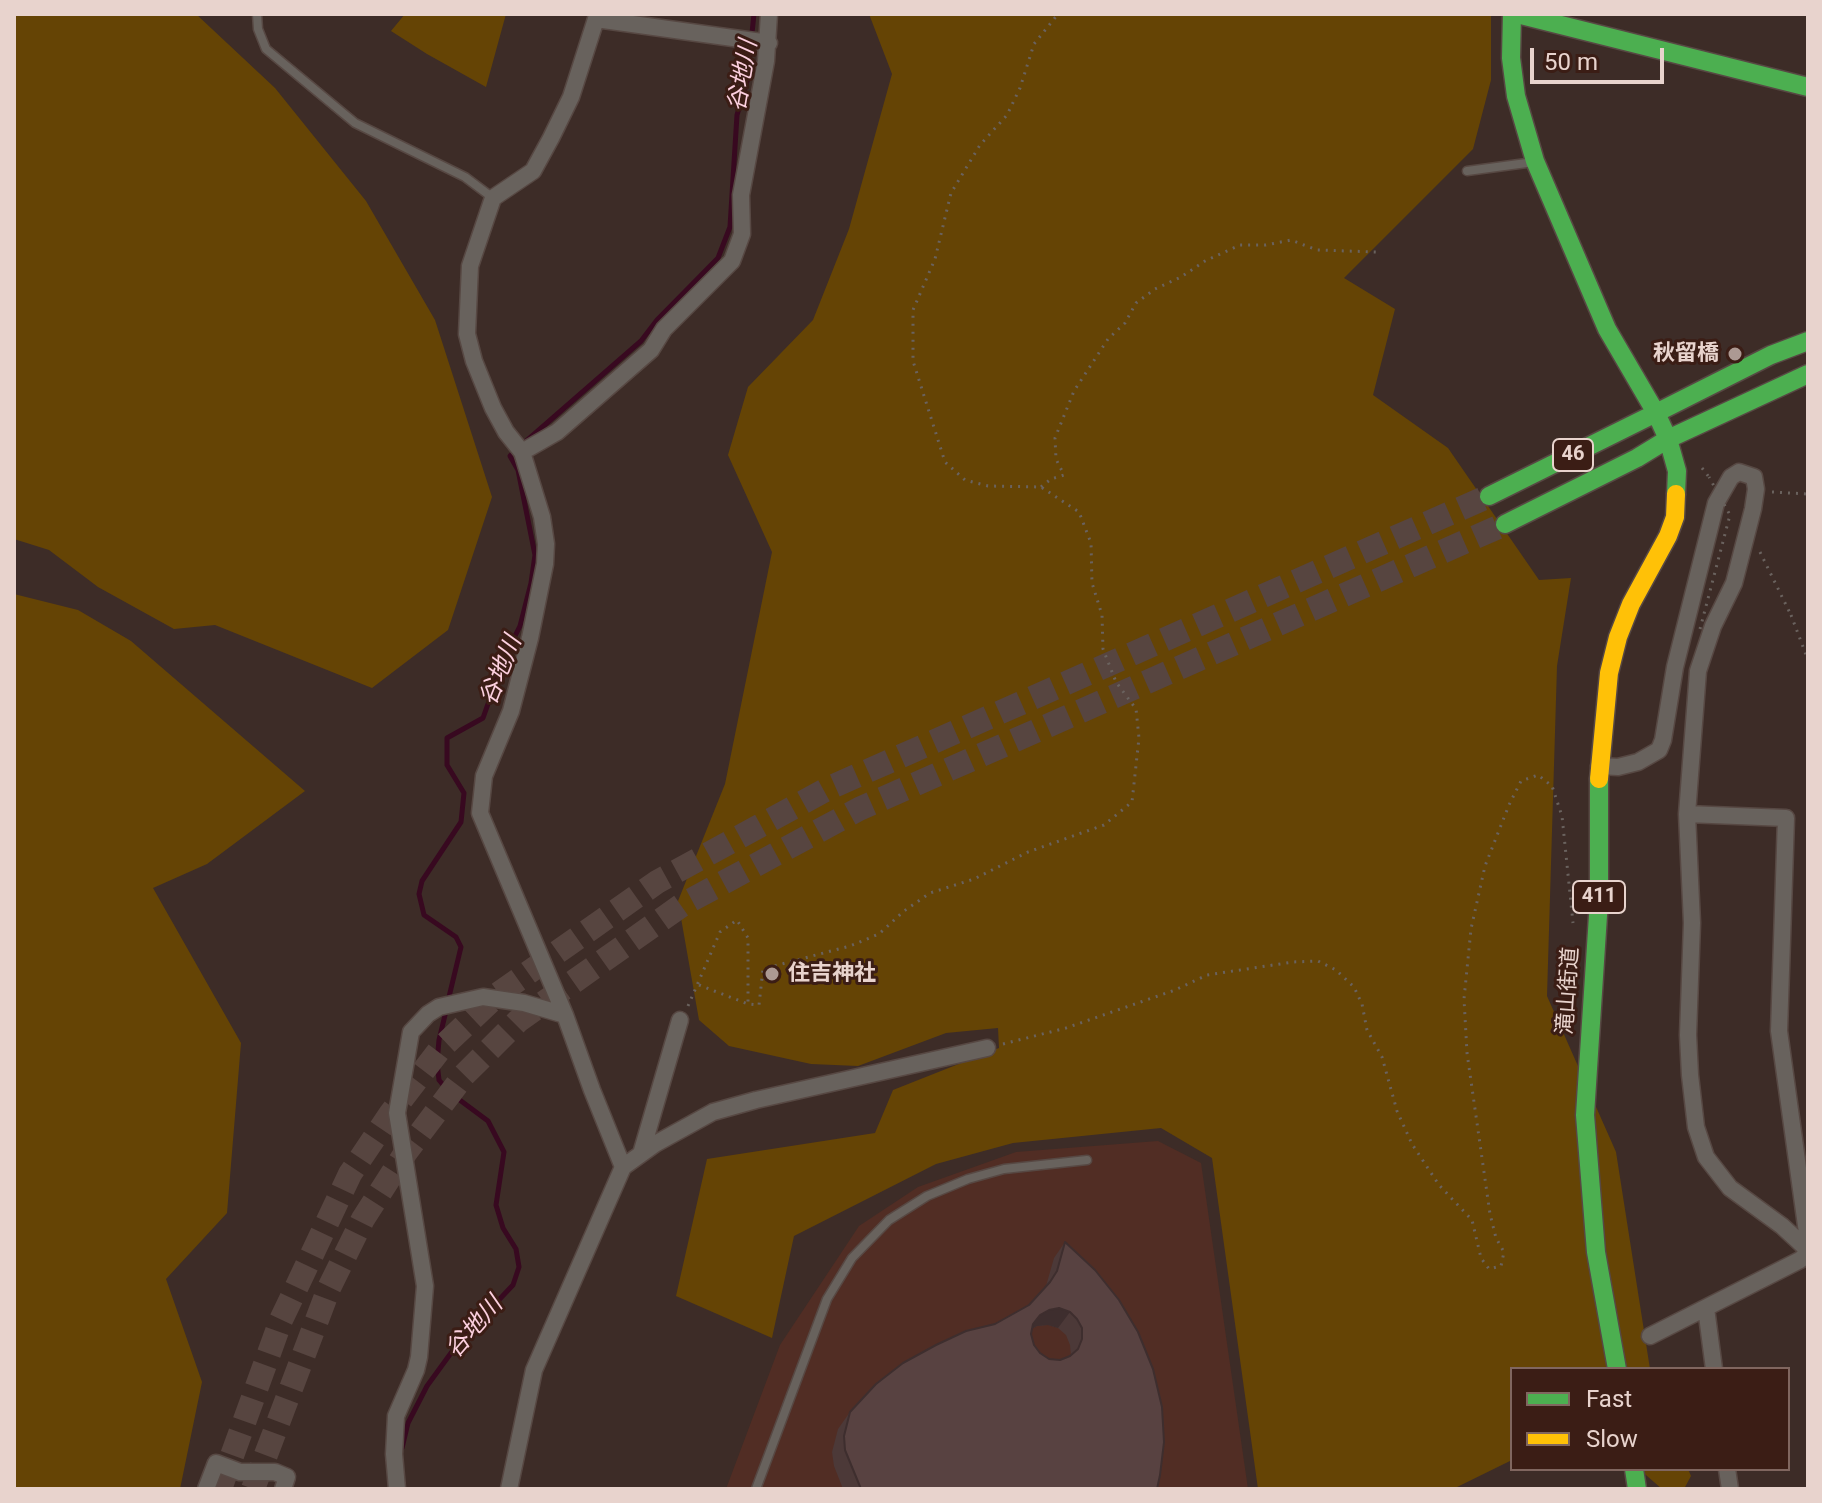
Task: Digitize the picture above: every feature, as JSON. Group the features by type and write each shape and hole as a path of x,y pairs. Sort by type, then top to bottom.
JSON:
{"main road":[{"path":"1515,14 1808,87"},
{"name":"滝山街道","path":"1515,14 1511,58 1516,96 1535,161 1607,329 1668,439 1677,471 1675,517 1631,604 1618,637 1609,673 1599,766 1599,900 1587,1067 1586,1131 1596,1252 1617,1367"},
{"path":"1575,14 1808,69"},
{"path":"1656,413 1771,355 1808,341"},
{"path":"1668,439 1808,374"},
{"name":"46","path":"1489,496 1656,413"},
{"name":"46","path":"1505,524 1668,439"}],"street":[{"path":"522,452 557,432 651,350 664,329 732,261 742,234 741,195 769,43 769,14"},
{"path":"623,1167 565,1015 480,813 484,776 511,711 545,564 546,544 542,517 522,452 506,432 482,386 467,334 470,266 493,198 533,171 571,97 596,19 769,43"},
{"path":"1599,766 1618,767 1638,762 1659,750 1672,681 1712,516 1725,485 1739,472 1754,477 1756,489 1734,583 1713,626 1698,671 1687,814 1692,923 1688,1035 1696,1127 1706,1157 1730,1188 1782,1226 1808,1251 1800,1260 1650,1336"},
{"path":"1687,814 1786,818 1779,1031 1808,1240"},
{"path":"397,1489 394,1454 396,1416 419,1357 425,1286 397,1113 411,1032 428,1014 449,1004 491,996 565,1015"},
{"path":"641,1154 680,1020"},
{"path":"509,1489 534,1370 623,1167 685,1126 713,1112 987,1048"},
{"path":"1706,1308 1714,1367"},
{"path":"206,1489 216,1463 240,1472 275,1472 287,1477 283,1489"}],"lane":[{"path":"257,14 258,29 266,49 355,123 465,177 493,198"},
{"path":"1467,171 1535,161"},
{"path":"756,1489 827,1299 852,1258 889,1220 927,1196 968,1179 1004,1169 1087,1160"}],"path":[{"path":"699,985 748,1004 759,1005 763,969 850,946 879,934 930,893 974,879 1028,852 1104,825 1132,802 1139,738 1136,709 1116,682 1103,649 1102,615 1092,583 1091,543 1079,512 1041,487 988,486 965,480 945,462 913,361 913,310 935,259 951,193 980,145 1007,115 1020,88 1034,44 1058,14"},
{"path":"1041,487 1051,479 1064,475 1056,459 1055,438 1074,391 1108,339 1125,323 1136,303 1155,289 1240,245 1266,245 1291,240 1317,250 1377,252"},
{"path":"1700,629 1730,515 1702,468"},
{"path":"1780,494 1808,494"},
{"path":"1748,529 1790,612 1808,660"},
{"path":"987,1048 1066,1028 1175,990 1207,975 1318,961 1336,970 1354,987 1362,1004 1367,1030 1382,1057 1397,1111 1412,1144 1439,1185 1472,1220 1481,1258 1489,1269 1501,1266 1504,1252 1496,1238 1488,1202 1467,1053 1464,999 1470,943 1485,866 1521,781 1538,775 1552,786 1562,816 1573,927"},
{"path":"680,1020 699,985 720,932 737,920 748,938 748,1004"}],"shaded area":[{"path":"14,14 196,14 275,88 366,201 435,320 492,497 448,630 372,688 215,625 174,629 98,587 49,550 14,539"},
{"path":"405,14 506,14 486,87 391,31"},
{"path":"869,14 1491,14 1491,80 1473,149 1344,278 1395,309 1373,395 1448,448 1539,580 1571,578 1557,666 1547,996 1616,1152 1650,1367 1510,1367 1510,1461 1453,1489 1258,1489 1212,1158 1161,1128 1013,1143 936,1164 794,1236 772,1338 676,1296 707,1159 875,1133 893,1090 999,1048 998,1028 946,1033 858,1066 811,1064 729,1046 699,1020 678,901 725,784 772,552 728,455 748,387 813,320 849,229 892,74"},
{"path":"14,594 78,610 131,641 305,791 207,864 153,888 241,1043 227,1213 166,1279 202,1382 180,1489 14,1489"},
{"path":"1158,1141 1201,1163 1248,1489 726,1489 780,1345 859,1226 918,1187 1016,1152"},
{"path":"1641,1471 1689,1471 1691,1476 1684,1489 1662,1489"}],"building":[{"path":"1065,1242 1095,1270 1119,1300 1138,1332 1153,1369 1162,1407 1164,1442 1157,1489 861,1489 845,1450 844,1436 850,1412 876,1384 903,1363 966,1331 995,1324 1029,1305 1057,1271","holes":["1059,1308 1070,1312 1082,1328 1078,1349 1060,1360 1049,1359 1034,1345 1031,1334 1033,1324 1049,1310"]}],"waterway":[{"name":"谷地川","path":"524,443 641,341 657,320 718,258 730,227 737,115 747,81 754,14"},
{"name":"谷地川","path":"448,1001 461,947 456,937 424,915 419,894 422,881 461,822 464,793 447,765 447,738 483,718 505,656 520,626 531,583 535,555 518,470 510,456 517,450"},
{"name":"谷地川","path":"402,1448 408,1423 427,1386 459,1342 513,1285 519,1267 516,1249 503,1228 496,1205 504,1152 488,1121 449,1092 439,1080 439,1040 446,1011"}],"tunnel":[{"path":"220,1489 281,1320 350,1174 391,1113 441,1048 498,994 657,882 829,788 1489,496"},
{"path":"253,1489 329,1288 363,1219 406,1152 464,1075 518,1021 682,905 859,809 1505,524"}],"traffic: fast":[{"path":"1512,14 1511,58 1516,96 1535,161 1607,329 1656,413"},
{"path":"1517,14 1808,87"},
{"path":"1676,494 1677,471 1668,439 1656,413 1771,355 1808,341"},
{"path":"1668,439 1808,374"},
{"path":"1489,496 1656,413"},
{"path":"1505,524 1637,458 1668,439"},
{"path":"1599,779 1599,900 1585,1115 1596,1252 1617,1367"},
{"path":"1634,1471 1637,1489"}],"traffic: slow":[{"path":"1599,779 1609,673 1618,637 1631,604 1668,536 1675,517 1676,494"}],"place":[{"name":"秋留橋","path":"1735,354"},
{"name":"住吉神社","path":"772,974"}]}
